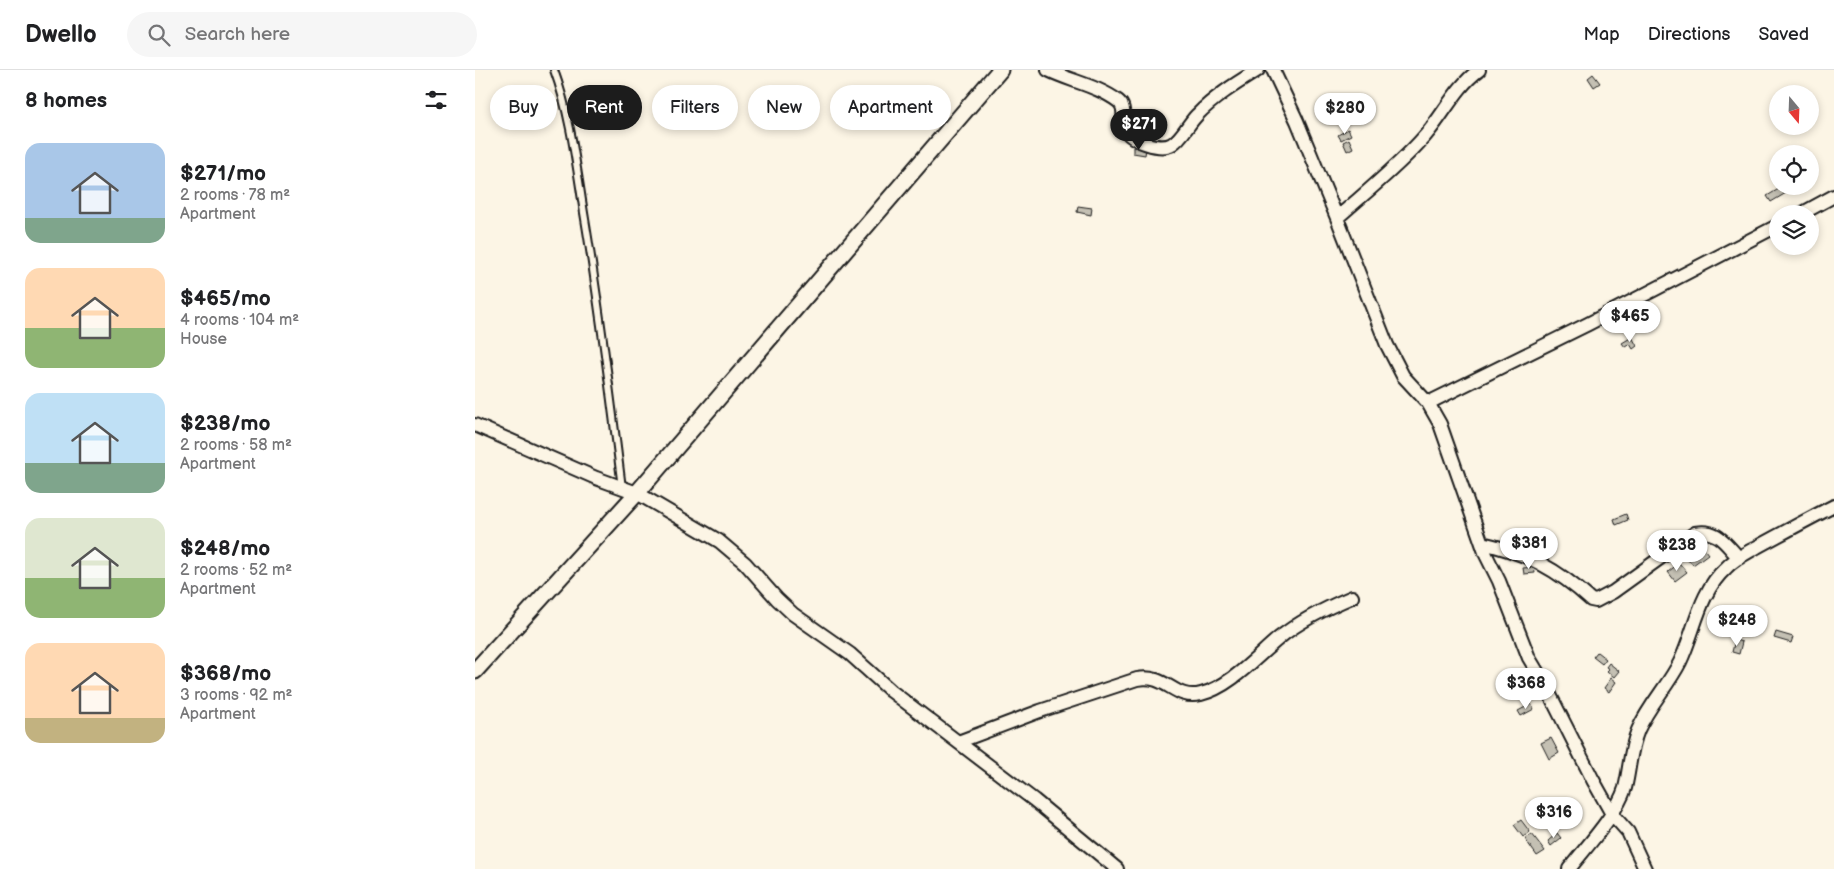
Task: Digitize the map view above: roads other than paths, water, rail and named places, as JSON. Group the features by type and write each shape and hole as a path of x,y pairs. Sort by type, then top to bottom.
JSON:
{"street":[{"path":"475,671 637,493 1000,70"},
{"path":"1048,70 1095,89 1120,102 1124,109 1123,120 1127,132 1136,139 1152,146 1163,148 1178,140 1198,114 1258,70"},
{"path":"1273,70 1297,121 1387,345 1403,376 1428,403 1440,424 1482,543 1529,658 1544,683 1573,744 1612,814 1628,832 1645,869"},
{"path":"1337,218 1425,136 1472,75 1479,70"},
{"path":"1818,205 1834,196"},
{"path":"1428,403 1580,328 1769,230"},
{"path":"475,425 596,478 637,493 719,541 745,563 793,614 850,654 891,691 1034,800 1117,869"},
{"path":"1569,869 1612,814 1625,788 1630,754 1638,731 1647,713 1681,661 1712,582 1727,566 1739,558 1796,524 1834,506"},
{"path":"1482,543 1517,552 1544,564 1591,600 1597,601 1613,592 1695,533 1711,532 1718,536 1739,558"},
{"path":"958,742 1040,711 1137,678 1153,678 1167,684 1182,694 1192,696 1203,694 1229,680 1279,638 1299,624 1318,612 1352,597"}],"lane":[{"path":"554,70 568,126 579,183 598,299 622,488"}]}
